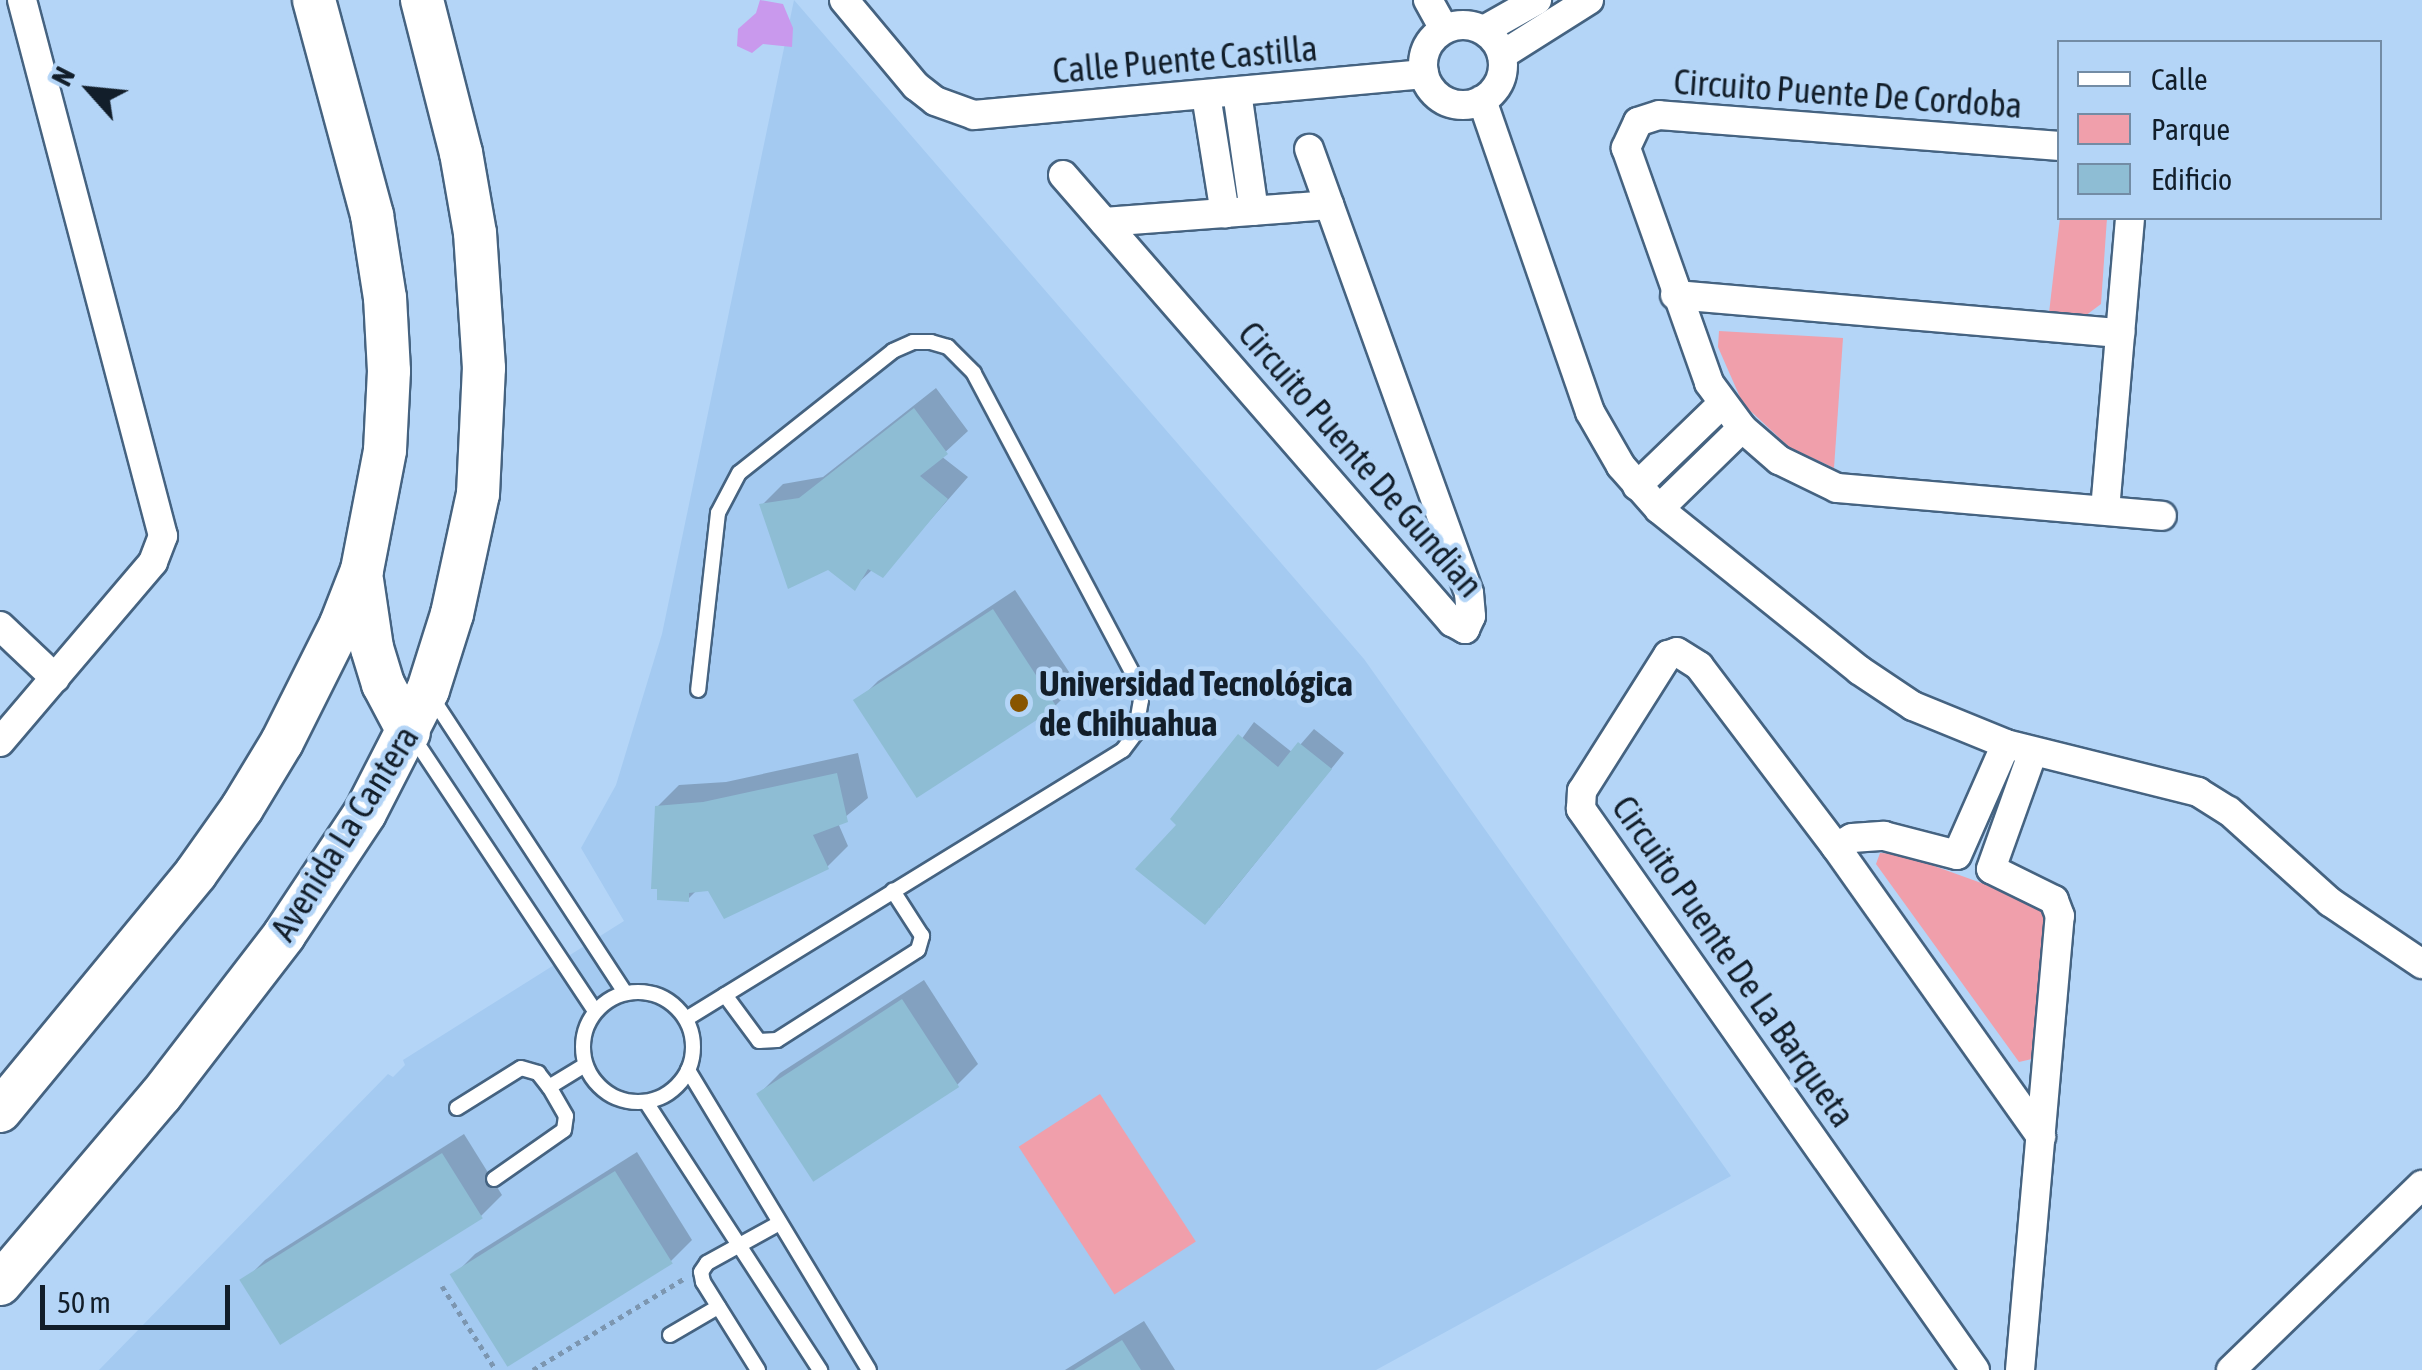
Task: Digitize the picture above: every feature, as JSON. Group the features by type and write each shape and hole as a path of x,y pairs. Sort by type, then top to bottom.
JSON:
{"main road":[{"path":"0,1111 196,873 242,808 282,742 341,624 362,570 385,450 389,371 385,298 372,216 314,0"},
{"name":"Avenida La Cantera","path":"0,1284 160,1095 284,935 365,813 428,690 452,614 478,494 484,368 482,301 464,169 422,0"},
{"path":"362,570 372,648 383,684 409,733"}],"street":[{"path":"0,742 153,562 164,536 22,0"},
{"name":"Calle Puente Castilla","path":"844,0 916,86 953,110 998,115 1424,74"},
{"path":"1428,0 1444,29"},
{"path":"1484,30 1537,0"},
{"path":"1502,55 1589,0"},
{"path":"1464,24 1484,30 1502,55 1498,86 1482,100 1462,105 1442,99 1424,74 1424,54 1444,29 1464,24"},
{"path":"1237,92 1254,210"},
{"path":"1206,95 1226,212"},
{"path":"1482,100 1577,381 1606,442 1659,509 1886,690 1942,721 2020,748 2158,779 2214,800 2330,902 2422,964"},
{"name":"Circuito Puente De Cordoba","path":"2057,146 1649,116 1632,129 1626,148 1698,360 1722,404 1742,428 1799,473 1836,488 2162,516"},
{"name":"Circuito Puente De Gundian","path":"1063,176 1452,622 1465,629 1472,616 1469,593 1309,149"},
{"path":"1104,222 1328,205"},
{"path":"2105,510 2130,220"},
{"path":"1676,295 2120,333"},
{"path":"1637,486 1722,404"},
{"path":"1659,509 1742,428"},
{"path":"0,626 54,678"},
{"name":"Circuito Puente De La Barqueta","path":"1975,1370 1586,817 1580,800 1661,664 1677,652 1698,666 1836,847 2041,1136"},
{"path":"1836,847 1866,835 1884,836 1957,855 2020,748"},
{"path":"2020,748 1991,869 2047,896 2058,906 2020,1370"},
{"path":"2232,1370 2422,1185"}],"lane":[{"path":"686,1018 1123,750 1140,718 1141,700 1132,672 974,373 948,347 912,342 893,351 739,473 718,513 698,690"},
{"path":"428,690 625,992"},
{"path":"409,733 595,1011"},
{"path":"725,995 759,1041 778,1040 918,950 922,936 894,891"},
{"path":"625,992 660,995 686,1018 693,1053 688,1070 664,1096 646,1102 609,1095 585,1065 585,1028 595,1011 625,992"},
{"path":"549,1087 585,1065"},
{"path":"457,1108 521,1068 538,1074 566,1116 564,1130 494,1179"},
{"path":"688,1070 869,1370"},
{"path":"646,1102 742,1244 820,1370"},
{"path":"753,1368 703,1282 703,1267 778,1224"},
{"path":"670,1335 718,1307"}],"path":[{"path":"534,1370 703,1267"},
{"path":"442,1286 496,1370"}],"shaded area":[{"path":"760,0 783,4 793,28 792,47 763,44 752,53 737,46 738,29 756,13"},
{"name":"Universidad Tecnológica de Chihuahua","path":"794,0 1364,659 1731,1176 1376,1370 99,1370 388,1074 393,1077 405,1065 403,1060 624,921 581,848 616,785 662,634"}],"green space":[{"path":"2060,220 2107,220 2101,304 2085,316 2049,313"},
{"path":"1719,331 1843,338 1834,468 1789,447 1743,404 1718,347"},
{"path":"1880,853 1901,854 2034,902 2046,915 2036,1058 2019,1062 1876,864"},
{"path":"1100,1094 1196,1242 1115,1294 1019,1147"}],"building":[{"path":"914,408 948,454 920,476 948,499 883,578 868,569 855,591 828,570 788,589 759,504 799,498"},
{"path":"993,609 1057,707 917,798 853,700"},
{"path":"1238,734 1278,767 1298,742 1332,769 1205,925 1135,869 1176,825 1170,819"},
{"path":"837,773 848,822 813,835 829,869 724,919 708,891 689,893 689,902 657,900 657,889 651,889 655,806 703,802"},
{"path":"902,999 959,1087 813,1182 756,1094"},
{"path":"442,1153 483,1218 280,1345 239,1280"},
{"path":"615,1171 673,1263 507,1367 450,1274"},
{"path":"1122,1340 1141,1370 1074,1370"}],"place":[{"name":"Universidad Tecnológica de Chihuahua","path":"1019,703"}]}
